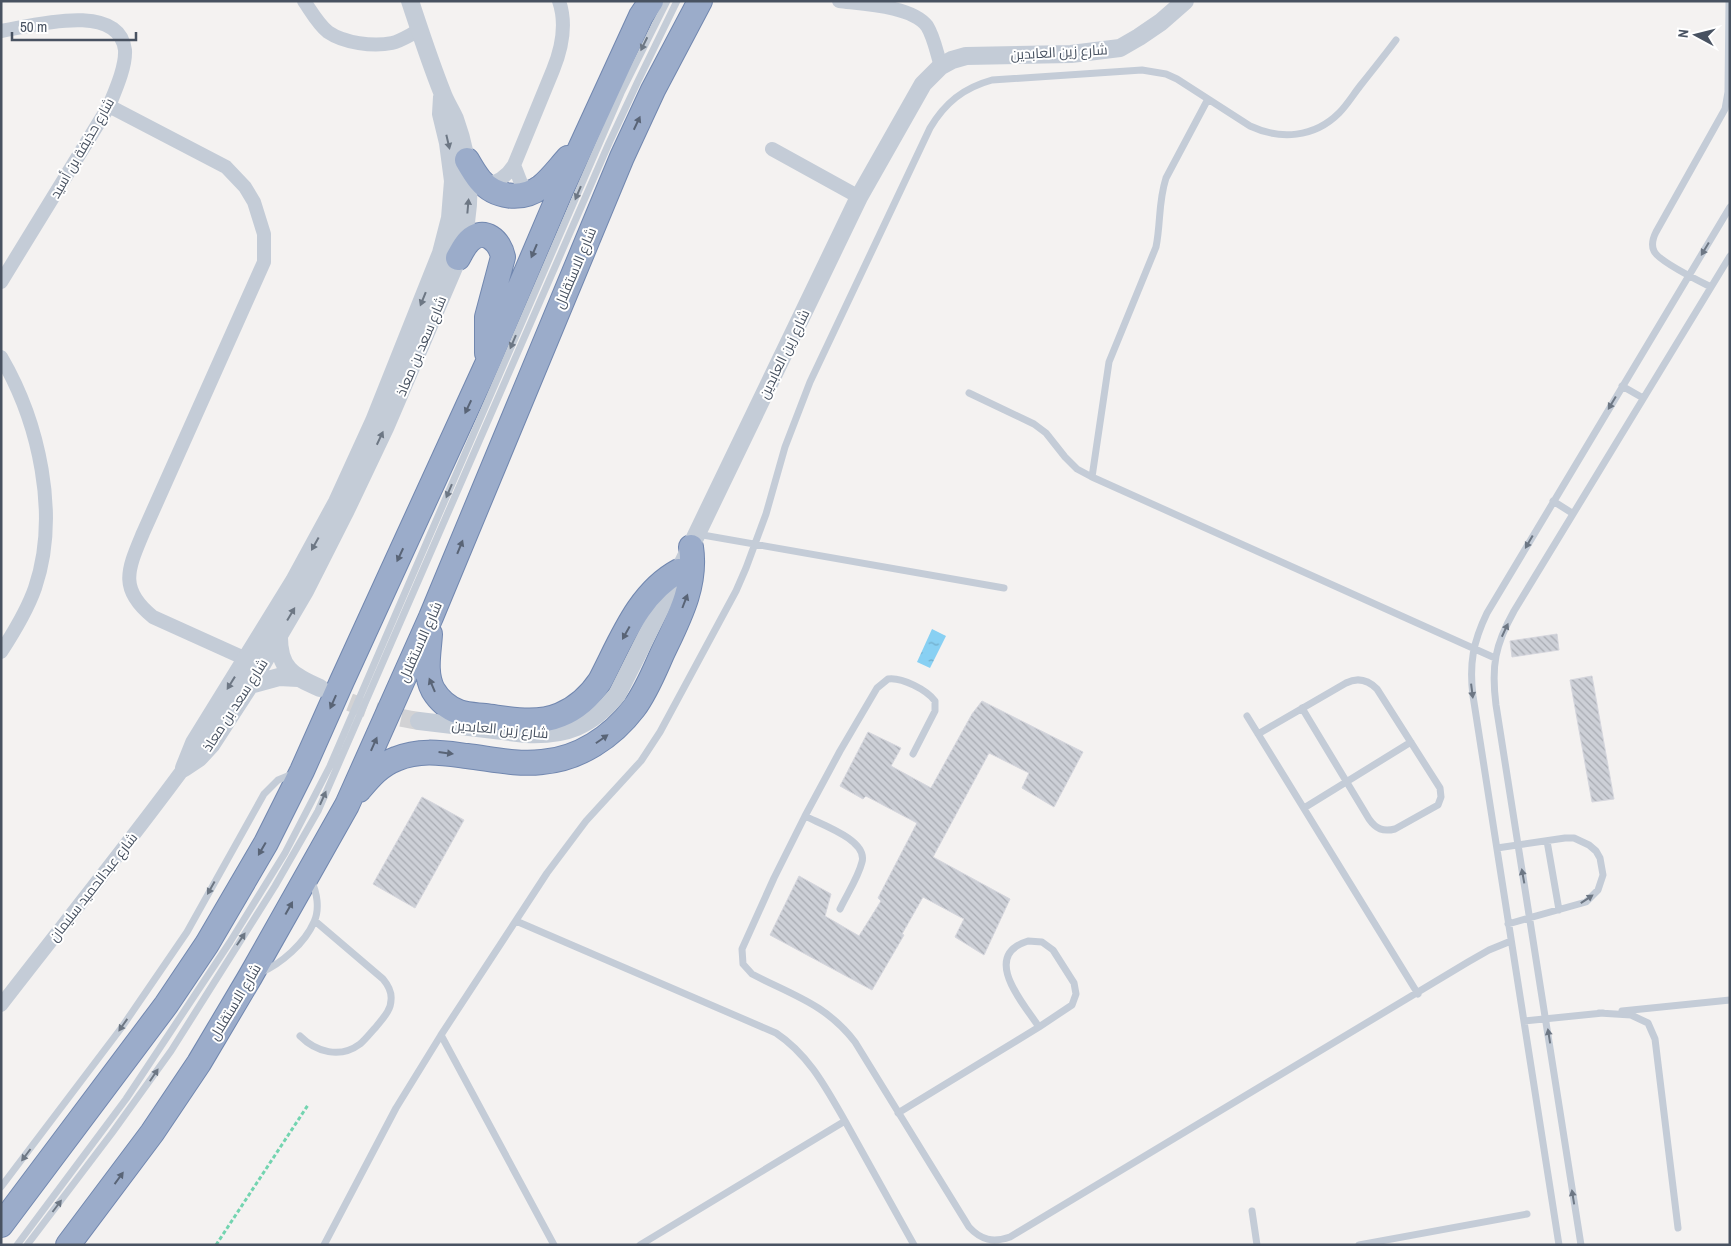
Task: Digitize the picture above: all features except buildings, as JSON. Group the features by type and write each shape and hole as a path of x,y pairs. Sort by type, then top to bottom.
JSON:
{"highway":[{"path":"1,1225 166,1005 207,944 266,843 302,771 488,362 582,142 641,16 650,1"},
{"name":"شارع الاستقلال","path":"68,1245 152,1133 199,1063 347,805 431,617 622,157 653,90 700,1"},
{"path":"467,160 484,185 511,196 530,193 547,182 582,142"},
{"path":"458,258 468,242 475,237 483,235 491,237 502,249 503,257 487,317 486,348 488,362"},
{"path":"347,805 375,772 390,762 407,755 430,752 504,761 542,762 578,753 610,734 635,707 669,641 691,584 694,540"},
{"path":"431,617 428,677 439,699 459,712 520,720 547,719 572,709 592,692 600,681 643,602 659,584 680,571"}],"street":[{"path":"304,1 327,31 343,40 366,44 392,44 420,30"},
{"name":"شارع سعد بن معاذ","path":"184,768 194,743 362,464 404,386 458,258 469,201 467,160 455,120 442,94 410,1"},
{"path":"484,185 492,184 505,177 514,165 559,55 563,22 559,1"},
{"path":"839,1 882,7 915,16 928,28 941,66"},
{"name":"شارع زين العابدين","path":"419,721 543,735 560,733 577,728 592,720 606,709 617,696 680,571 859,198 923,84 941,66 966,56 1071,54 1120,48 1161,22 1185,1"},
{"name":"شارع حذيفة بن أسيد","path":"1,31 66,20 106,24 118,33 124,50 120,78 109,106 1,282"},
{"name":"شارع سعد بن معاذ","path":"184,768 205,752 250,685 305,591 362,464 401,354 447,236 453,182 442,114 442,94"},
{"path":"109,106 226,167 245,188 254,202 262,225 265,246 264,262 143,533 128,574 132,592 141,607 153,617 246,659"},
{"path":"772,148 859,198"},
{"path":"514,165 518,178 530,193"},
{"path":"1,357 21,397 33,431 41,467 46,504 44,547 35,588 20,622 1,652"},
{"path":"279,634 281,654 290,672 298,678 320,688"},
{"path":"250,685 279,678 298,678"},
{"name":"شارع عبدالحميد سليمان","path":"1,1005 137,832 184,768"}],"lane":[{"path":"17,1245 132,1091 258,899 308,810 330,766 621,93 667,1"},
{"path":"28,1245 118,1126 171,1051 275,886 318,811 609,143 678,1"},
{"path":"1711,287 1661,259 1653,250 1652,244 1656,232 1725,109 1728,92 1728,1"},
{"path":"324,1245 396,1108 516,921 566,846 600,805 641,761 656,740 736,591 756,544 785,447 810,382 930,128 947,104 969,88 992,80 1142,70 1166,74 1177,79 1261,131 1286,136 1309,132 1331,120 1340,112 1396,40"},
{"path":"1092,477 1109,362 1156,247 1159,234 1161,192 1166,178 1208,99"},
{"path":"1558,1245 1473,696 1471,679 1473,647 1487,613 1730,207"},
{"path":"1581,1245 1494,692 1495,658 1508,622 1572,513 1730,256"},
{"path":"1622,386 1643,398"},
{"path":"969,393 1034,424 1046,433 1077,469 1092,477 1495,658"},
{"path":"1553,501 1572,513"},
{"path":"694,540 756,544 1004,588"},
{"path":"913,754 935,711 935,700 927,693 903,680 888,679 877,688 805,816 745,942 742,956 744,964 752,974 824,1011 845,1029 855,1042 969,1227 980,1237 987,1240 1003,1240 1010,1237 1479,956 1511,941"},
{"path":"1258,734 1302,708 1350,681 1365,680 1377,689 1440,788 1442,797 1440,801 1434,808 1395,829 1382,830 1373,824 1302,708"},
{"path":"1247,716 1418,994"},
{"path":"1304,808 1411,742"},
{"path":"1,1187 122,1027 187,932 264,794 278,780 302,771"},
{"path":"805,816 850,839 862,851 862,862 840,909"},
{"path":"1497,848 1565,838 1582,841 1596,850 1603,866 1602,882 1586,902 1508,924"},
{"path":"1547,841 1559,910"},
{"path":"250,977 277,964 304,938 315,921 317,912 316,892 308,874"},
{"path":"300,1036 315,1048 323,1051 333,1053 351,1049 366,1038 385,1016 391,1000 389,988 382,979 315,921"},
{"path":"516,921 776,1033 796,1048 821,1079 914,1245"},
{"path":"898,1113 1039,1026 1072,1005 1075,1000 1076,988 1053,950 1042,942 1028,941 1022,943 1011,952 1006,965 1006,972 1012,985 1039,1026"},
{"path":"1524,1021 1730,1000"},
{"path":"1599,1013 1631,1015 1648,1023 1655,1039 1678,1228"},
{"path":"442,1035 554,1245"},
{"path":"640,1245 846,1121"},
{"path":"1252,1211 1256,1245"},
{"path":"1358,1245 1527,1214"}],"path":[{"path":"216,1245 308,1105"}],"water":[{"path":"932,629 946,636 930,668 917,662"}],"tunnel":[{"path":"325,691 371,710 419,721"}]}
